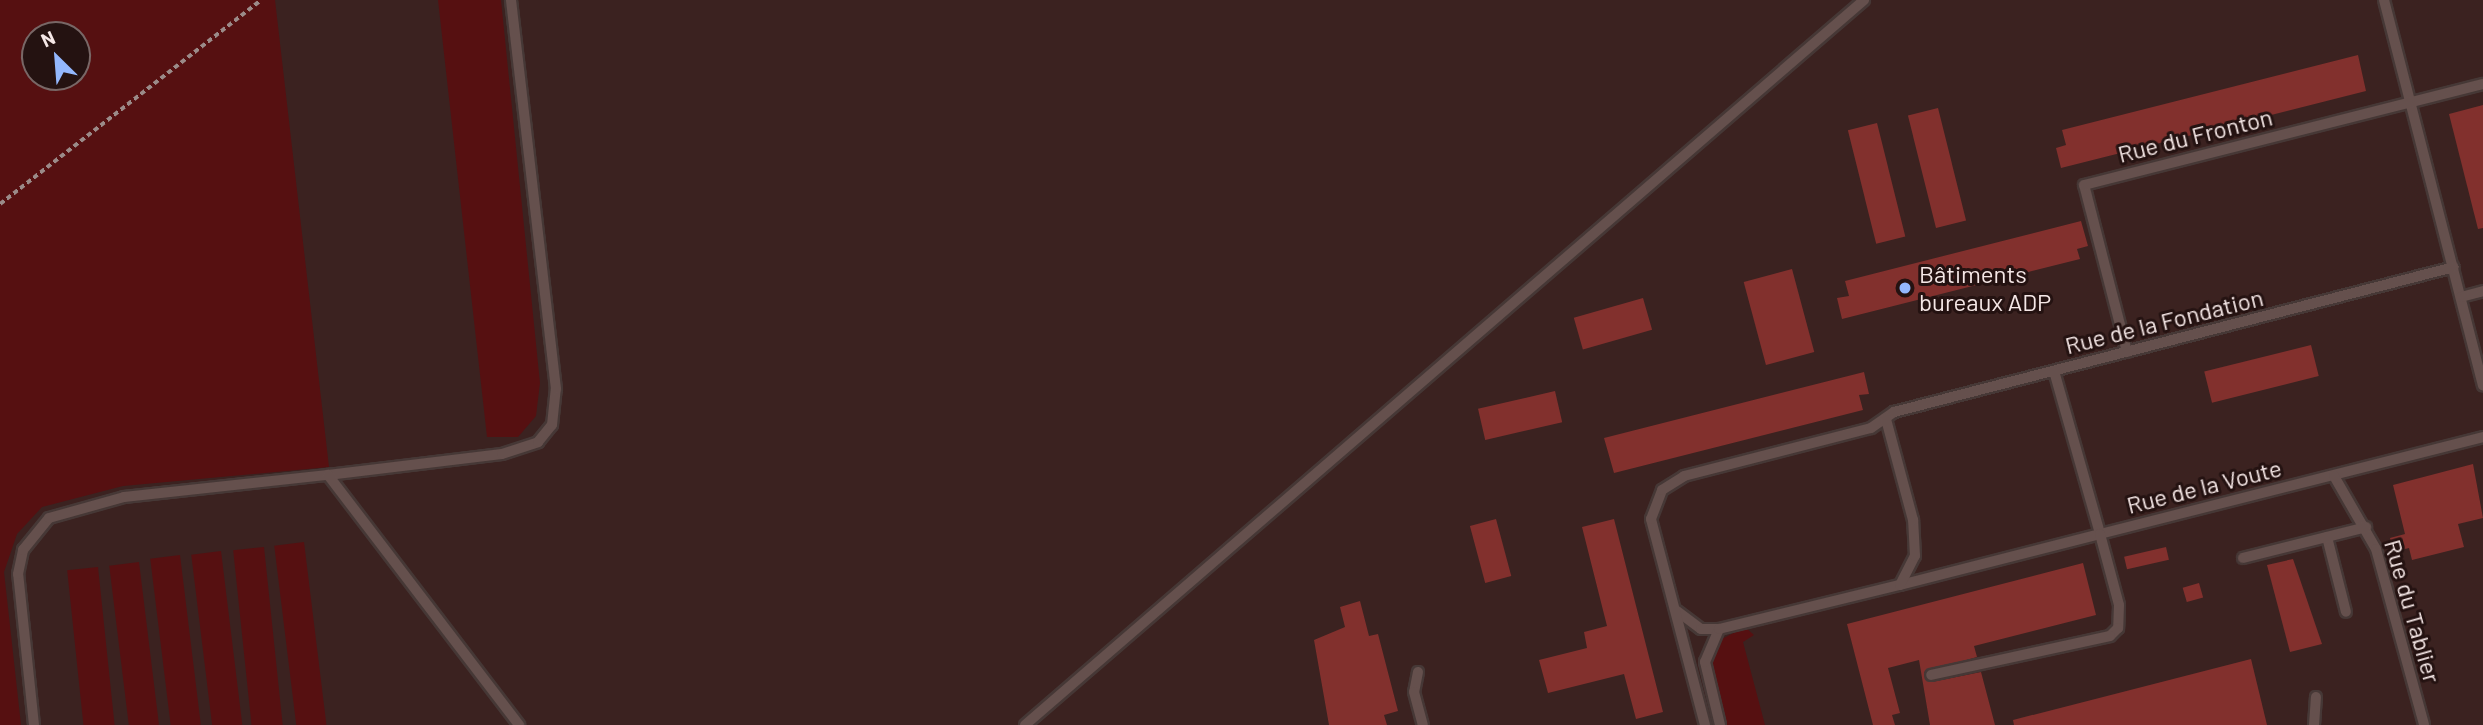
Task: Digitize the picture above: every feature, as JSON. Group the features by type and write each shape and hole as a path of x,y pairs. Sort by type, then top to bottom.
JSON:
{"lane":[{"path":"34,725 18,573 23,550 49,519 124,497 510,452 538,442 552,425 556,389 511,0"},
{"path":"1025,725 1864,0"},
{"path":"2384,0 2483,386"},
{"name":"Rue du Fronton","path":"2127,352 2084,185 2483,84"},
{"name":"Rue de la Fondation","path":"1704,725 1651,519 1662,490 1684,476 2054,371 2454,267"},
{"path":"2461,297 2483,291"},
{"name":"Rue de la Voute","path":"2054,371 2100,534 2483,437"},
{"path":"1886,419 1913,520 1915,556 1900,584"},
{"path":"328,475 347,493 519,725"},
{"name":"Rue du Tablier","path":"2334,476 2366,527 2424,725"},
{"path":"2243,558 2366,527"},
{"path":"1675,608 1692,626 1718,629 2100,534 2119,605 2118,628 2110,636 1931,675"},
{"path":"2327,537 2346,612"},
{"path":"1718,629 1705,662 1720,725"},
{"path":"1418,672 1414,692 1423,725"},
{"path":"2314,725 2316,697"}],"path":[{"path":"0,204 261,0"}],"shaded area":[{"path":"0,0 2483,0 2483,725 0,725"},
{"path":"0,0 275,0 329,467 123,486 42,507 17,534 4,572 21,725 0,725"},
{"path":"438,0 501,0 540,383 536,416 518,437 487,437"},
{"path":"304,542 326,725 296,725 274,546"},
{"path":"264,547 283,725 252,725 233,550"},
{"path":"221,551 242,725 212,725 191,555"},
{"path":"180,555 201,725 171,725 150,559"},
{"path":"139,562 159,725 129,725 109,566"},
{"path":"98,567 115,725 83,725 67,570"},
{"path":"1745,627 1754,635 1743,642 1765,725 1726,725 1711,668 1716,642"}],"building":[{"path":"2358,55 2366,91 2061,168 2056,148 2066,145 2062,130"},
{"path":"2483,105 2483,228 2478,229 2449,114"},
{"path":"1938,108 1966,221 1936,228 1908,115"},
{"path":"1877,123 1905,237 1876,244 1848,130"},
{"path":"2081,221 2088,246 2077,249 2080,259 1842,319 1837,298 1849,296 1845,281"},
{"path":"1792,269 1814,352 1766,365 1744,282"},
{"path":"1643,298 1652,330 1583,350 1574,318"},
{"path":"2311,345 2319,376 2212,403 2204,372"},
{"path":"1864,372 1869,394 1859,395 1863,410 1614,473 1604,438"},
{"path":"1555,391 1562,422 1485,440 1478,409"},
{"path":"2473,464 2483,518 2458,524 2464,547 2412,560 2409,548 2394,552 2390,538 2405,534 2393,485"},
{"path":"1496,519 1511,576 1485,583 1470,526"},
{"path":"1614,519 1663,712 1636,719 1624,674 1548,693 1539,660 1587,648 1584,632 1607,626 1582,527"},
{"path":"2166,547 2169,560 2127,569 2124,557"},
{"path":"2293,559 2322,644 2290,652 2267,565"},
{"path":"2083,563 2096,615 1974,646 1977,657 1924,672 1932,682 1981,672 1995,725 1930,725 1919,660 1888,668 1900,713 1892,715 1895,725 1873,725 1847,624"},
{"path":"2199,583 2203,597 2187,602 2183,588"},
{"path":"1360,601 1369,636 1378,634 1398,711 1384,715 1387,725 1329,725 1314,640 1345,627 1340,607"},
{"path":"2251,659 2267,725 2014,725 2013,720"}],"place":[{"name":"Bâtiments bureaux ADP","path":"1905,288"}]}
